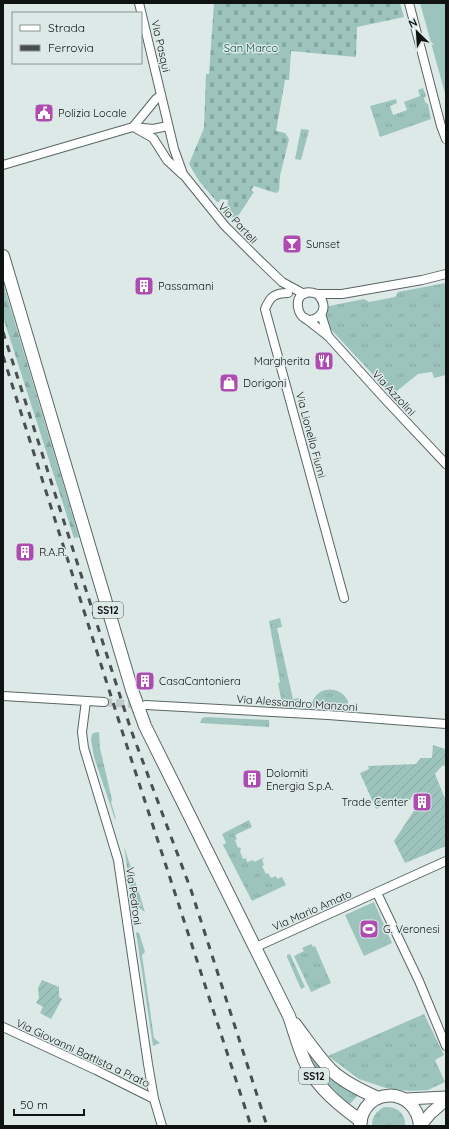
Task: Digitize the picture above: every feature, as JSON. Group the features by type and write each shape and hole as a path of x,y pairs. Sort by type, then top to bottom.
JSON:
{"main road":[{"name":"SS12","path":"3,256 138,708 148,732 289,1016 307,1065 324,1090 360,1124"},
{"name":"SS12","path":"289,1016 332,1071 347,1082 378,1098"},
{"path":"360,1124 363,1112 370,1104 378,1098 392,1095 412,1104 419,1119 420,1126"},
{"path":"406,1100 446,1097"},
{"path":"420,1126 431,1113 446,1100"}],"street":[{"name":"Via Pasqui","path":"140,3 161,95"},
{"path":"409,3 439,119 446,139"},
{"name":"Via Parteli","path":"161,95 174,149 183,174"},
{"path":"133,127 161,95"},
{"path":"3,165 133,127 153,129 168,126"},
{"name":"Via Parteli","path":"133,127 153,138 167,160 183,174 225,226 282,282 304,294 342,294 422,280 446,274"},
{"name":"Via Parteli","path":"282,282 301,316 305,318"},
{"name":"Via Lionello Fiumi","path":"288,293 280,293 269,298 265,309 344,598"},
{"path":"297,308 298,300 304,294"},
{"path":"305,318 314,319 321,314 324,305 323,301 317,294"},
{"name":"Via Parteli","path":"324,305 342,294"},
{"name":"Via Azzolini","path":"321,314 328,336"},
{"name":"Via Azzolini","path":"305,318 328,336 446,464"},
{"path":"3,696 104,702"},
{"name":"Via Pedroni","path":"86,701 82,732 84,748 118,860 138,1001 154,1099 162,1126"},
{"name":"Via Alessandro Manzoni","path":"146,705 328,715 446,724"},
{"name":"Via Mario Amato","path":"256,947 446,861"},
{"path":"377,893 446,1046"},
{"name":"Via Giovanni Battista a Prato","path":"3,1027 96,1070 154,1099"}],"green space":[{"name":"San Marco","path":"214,3 400,3 404,17 357,27 356,57 291,51 289,80 285,80 276,131 285,133 289,139 280,176 279,191 276,193 254,186 251,190 254,192 238,216 235,218 229,214 227,209 228,200 221,199 217,202 199,181 189,164 204,128 206,74 209,74"},
{"path":"420,3 446,3 446,97"},
{"path":"423,88 426,96 424,98 425,102 428,104 431,119 380,137 370,106 396,99 397,103 390,106 393,115 407,110 404,102 420,96 418,90"},
{"path":"301,129 309,130 301,160 295,159"},
{"path":"3,283 79,537 74,538 3,317"},
{"path":"446,283 446,375 434,378 432,372 418,374 392,395 325,323 324,310 329,306 364,299 369,302 395,297 398,292"},
{"path":"280,618 282,627 277,628 293,699 299,698 302,708 283,708 269,621"},
{"path":"325,690 335,690 341,693 348,701 348,707 313,707 312,703 315,697 318,693"},
{"path":"202,718 269,720 269,727 200,723"},
{"path":"99,732 100,748 116,819 94,757 91,740 92,735 93,733"},
{"name":"Trade Center","path":"433,745 445,749 446,765 442,766 435,774 446,801 446,846 405,863 394,841 419,803 414,793 410,800 400,799 376,809 360,773 369,769 368,766 416,764 421,758 432,758"},
{"path":"249,820 252,827 235,835 237,839 235,840 238,848 240,847 241,849 240,851 243,859 246,858 247,862 253,860 254,862 265,857 262,860 264,865 262,866 266,874 268,873 271,878 276,876 277,879 282,877 286,885 252,901 223,845 226,843 222,834"},
{"path":"124,846 145,912 132,903"},
{"name":"G. Veronesi","path":"374,902 392,943 364,956 345,915"},
{"path":"136,932 139,933 145,952 142,955 154,1038 160,1043 153,1046"},
{"path":"311,944 313,947 315,946 331,983 311,992 294,956 304,951 302,948"},
{"path":"290,954 305,987 301,989 287,957 287,955"},
{"path":"42,980 59,987 59,997 62,999 51,1019 40,1013 43,1007 36,1003 39,998 38,988"},
{"path":"424,1014 444,1055 435,1060 445,1082 428,1090 410,1091 386,1088 359,1079 328,1056"},
{"path":"303,1043 358,1095 350,1104 322,1076"},
{"path":"384,1107 399,1111 404,1117 405,1126 372,1126 375,1115"}],"tunnel":[{"path":"104,702 141,705"}],"railway":[{"path":"3,332 131,730 191,890 267,1126"},
{"path":"3,356 124,737 251,1126"}],"place":[{"name":"Polizia Locale","path":"44,113"},
{"name":"Sunset","path":"292,244"},
{"name":"Passamani","path":"144,286"},
{"name":"Margherita","path":"324,361"},
{"name":"Dorigoni","path":"229,383"},
{"name":"R.A.R.","path":"25,552"},
{"name":"CasaCantoniera","path":"145,681"},
{"name":"Dolomiti Energia S.p.A.","path":"252,779"},
{"name":"Trade Center","path":"422,802"},
{"name":"G. Veronesi","path":"369,929"}]}
